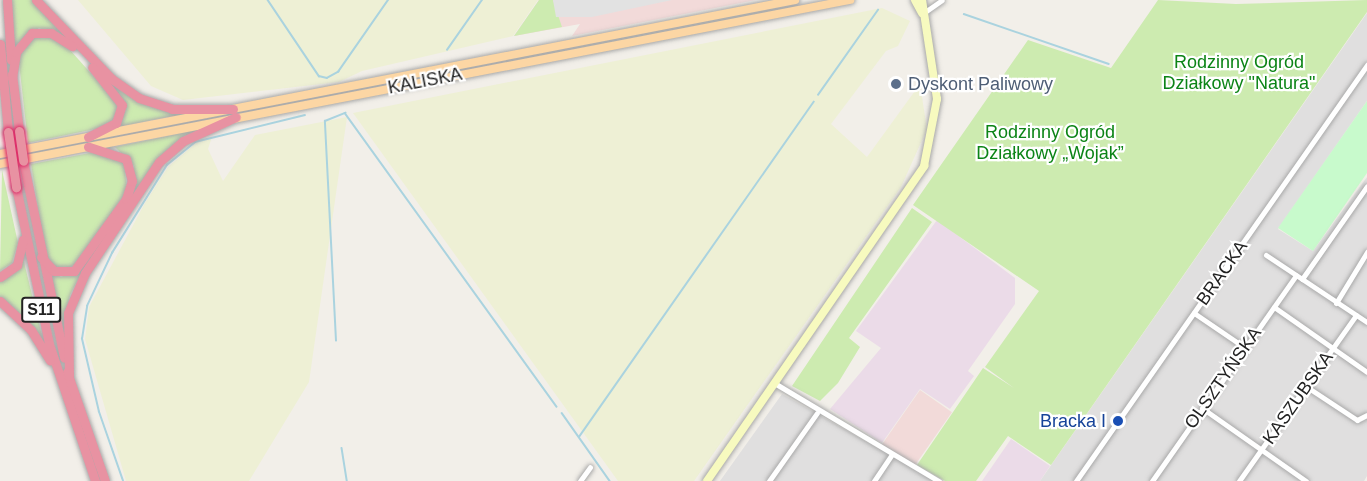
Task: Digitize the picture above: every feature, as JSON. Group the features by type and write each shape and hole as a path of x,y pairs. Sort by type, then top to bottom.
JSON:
{"highway":[{"name":"S11","path":"7,0 24,235 61,384 95,481"},
{"path":"36,0 112,79 139,98 183,110 235,113"},
{"path":"12,78 16,52 26,36 45,31 66,40 122,105 116,123 88,142"},
{"name":"S11","path":"0,44 8,132 69,376 105,481"},
{"path":"69,376 68,313 85,273 159,162 183,141 235,113"},
{"path":"38,252 54,271 74,271 126,199 132,180 126,159 88,142"},
{"path":"0,277 16,265 24,235"},
{"path":"0,301 35,335 61,384"}],"main road":[{"name":"KALISKA","path":"0,164 88,142 795,0"},
{"name":"KALISKA","path":"235,113 850,0"},
{"name":"KALISKA","path":"0,154 88,142"}],"street":[{"path":"915,0 922,14"},
{"path":"707,481 924,166 937,99 922,14 922,0"},
{"path":"922,14 942,0"},
{"name":"BRACKA","path":"1076,481 1367,65"},
{"path":"1302,279 1367,186"},
{"path":"1336,303 1367,252"},
{"path":"1266,255 1367,322"},
{"name":"OLSZTYŃSKA","path":"1152,481 1296,275"},
{"path":"1274,307 1367,372"},
{"path":"1194,313 1244,347"},
{"name":"KASZUBSKA","path":"1239,481 1356,315"},
{"path":"776,384 817,413 939,481"},
{"path":"1307,387 1360,421 1367,415"},
{"path":"1202,408 1306,481"},
{"path":"769,481 817,413"},
{"path":"874,481 892,454"},
{"path":"580,481 590,467"}],"shaded area":[{"path":"539,0 756,0 572,36 580,24 514,36"},
{"path":"553,0 672,0 592,17 556,17"},
{"path":"1367,13 1367,101 1278,229 1313,251 1367,177 1367,476 1364,481 1040,481"},
{"path":"937,220 1015,278 1015,304 968,371 974,376 950,409 920,389 882,443 830,409 881,348 856,331"},
{"path":"920,390 952,412 914,467 882,445"},
{"path":"782,394 812,411 936,481 720,481"},
{"path":"1011,439 1050,466 1040,481 982,481"}],"green space":[{"path":"10,0 32,0 66,37 39,28 13,47"},
{"path":"78,0 538,0 513,36 362,71 339,82 183,100 151,86"},
{"path":"539,0 553,0 562,27 514,36"},
{"name":"Rodzinny Ogród Działkowy \"Natura\"","path":"1158,0 1236,4 1367,0 1367,12 1051,465 1008,436 976,481 945,481 917,465 983,368 1014,388 985,367 1039,291 913,205 1028,40 1111,68"},
{"path":"882,8 910,21 898,46 886,51 831,124 867,157 920,84 927,129 901,187 694,481 618,481 353,113"},
{"path":"46,35 63,42 118,104 115,119 100,128 28,143 18,54 33,37"},
{"path":"109,80 167,111 182,114 117,127 125,105"},
{"path":"1367,101 1367,173 1313,251 1278,228"},
{"path":"347,117 309,382 249,481 126,481 85,339 89,307 145,203 168,167 196,143 212,137 208,149 223,181 255,135"},
{"path":"197,130 189,134 131,197 134,166 115,147"},
{"path":"95,152 124,163 127,190 80,261 67,269 53,266 45,253 31,164"},
{"path":"2,170 18,243 12,263 0,271"},
{"path":"912,208 932,222 849,338 860,347 838,383 820,401 792,386"},
{"path":"23,258 43,340 0,298 0,279"},
{"path":"84,268 70,295 62,335 47,270 61,277"}],"waterway":[{"path":"268,0 319,76 327,78 338,72 388,0"},
{"path":"447,50 482,0"},
{"path":"818,95 878,10"},
{"path":"964,14 1109,64"},
{"path":"579,437 814,102"},
{"path":"336,341 325,121 345,113 557,407"},
{"path":"123,481 99,412 82,339 87,306 112,253 167,165 195,142 305,115"},
{"path":"562,413 610,481"},
{"path":"342,448 347,481"}],"place":[{"name":"Dyskont Paliwowy","path":"896,84"},
{"name":"Bracka I","path":"1118,421"}],"park label":[{"name":"Rodzinny Ogród Działkowy „Wojak”","path":"1050,143"}]}
